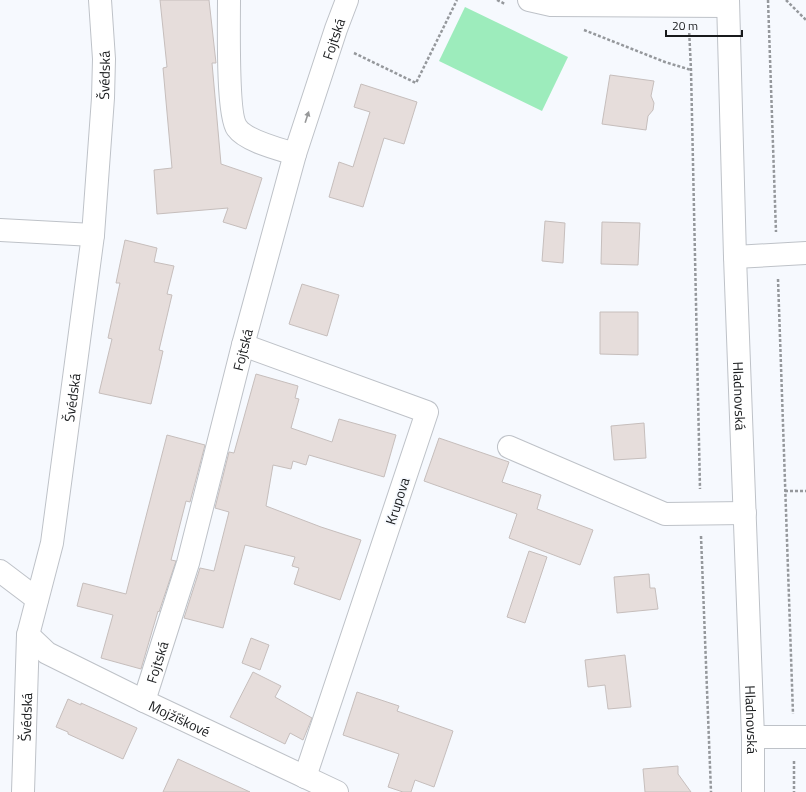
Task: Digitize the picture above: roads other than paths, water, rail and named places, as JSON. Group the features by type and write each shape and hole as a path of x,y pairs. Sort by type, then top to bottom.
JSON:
{"street":[{"name":"Švédská","path":"23,792 28,635 52,542 93,235 103,98 104,59 100,0"},
{"path":"229,0 231,109 236,128 252,140 295,154"},
{"name":"Fojtská","path":"144,701 188,563 243,345 295,154 347,0"},
{"path":"519,3 551,5 687,6 728,3"},
{"name":"Hladnovská","path":"728,3 735,257 753,737 753,792"},
{"path":"0,230 93,235"},
{"path":"735,257 806,253"},
{"name":"Krupova","path":"243,345 427,412 305,777"},
{"path":"509,447 665,514 745,512"},
{"path":"0,571 37,598"},
{"name":"Mojžíškové","path":"28,635 47,653 144,701 337,792"},
{"path":"753,737 800,737"}]}
